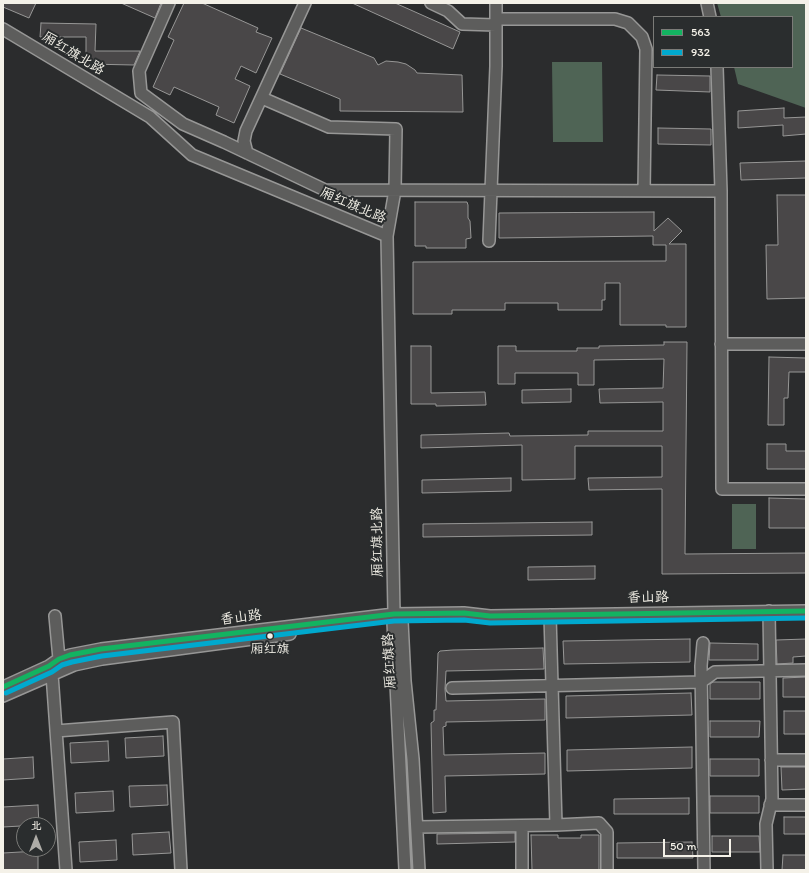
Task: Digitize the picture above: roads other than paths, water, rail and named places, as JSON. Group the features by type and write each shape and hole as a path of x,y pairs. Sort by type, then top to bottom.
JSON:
{"street":[{"path":"169,3 139,71 141,93 183,124 247,152 325,190 721,191"},
{"path":"247,152 244,141 246,132 305,3"},
{"path":"431,3 448,10 462,24 615,19 628,23 642,37 646,49 644,191"},
{"path":"489,241 496,66 496,3"},
{"path":"707,3 710,16"},
{"name":"厢红旗北路","path":"3,29 150,117 192,155 387,236 397,619"},
{"path":"716,68 721,191 722,489 806,488"},
{"path":"262,98 329,127 396,129 395,190 387,236"},
{"path":"721,344 806,344"},
{"path":"767,870 766,824 772,799 769,611"},
{"name":"香山路","path":"3,686 70,655 100,650 397,619 464,613 490,616 806,611"},
{"path":"550,615 556,825"},
{"path":"55,616 59,659 52,674 66,870"},
{"name":"香山路","path":"3,696 74,665 102,659 397,619"},
{"name":"厢红旗路","path":"397,619 406,681 413,758 419,870"},
{"name":"厢红旗路","path":"397,619 405,870"},
{"path":"703,643 701,682 704,870"},
{"path":"452,688 701,682 715,672 806,670"},
{"path":"56,731 173,722 181,870"},
{"path":"771,760 806,760"},
{"path":"770,805 806,805"},
{"path":"417,827 522,826 599,823 607,832 607,870"},
{"path":"522,826 522,870"}],"place":[{"name":"厢红旗","path":"270,636"}]}
